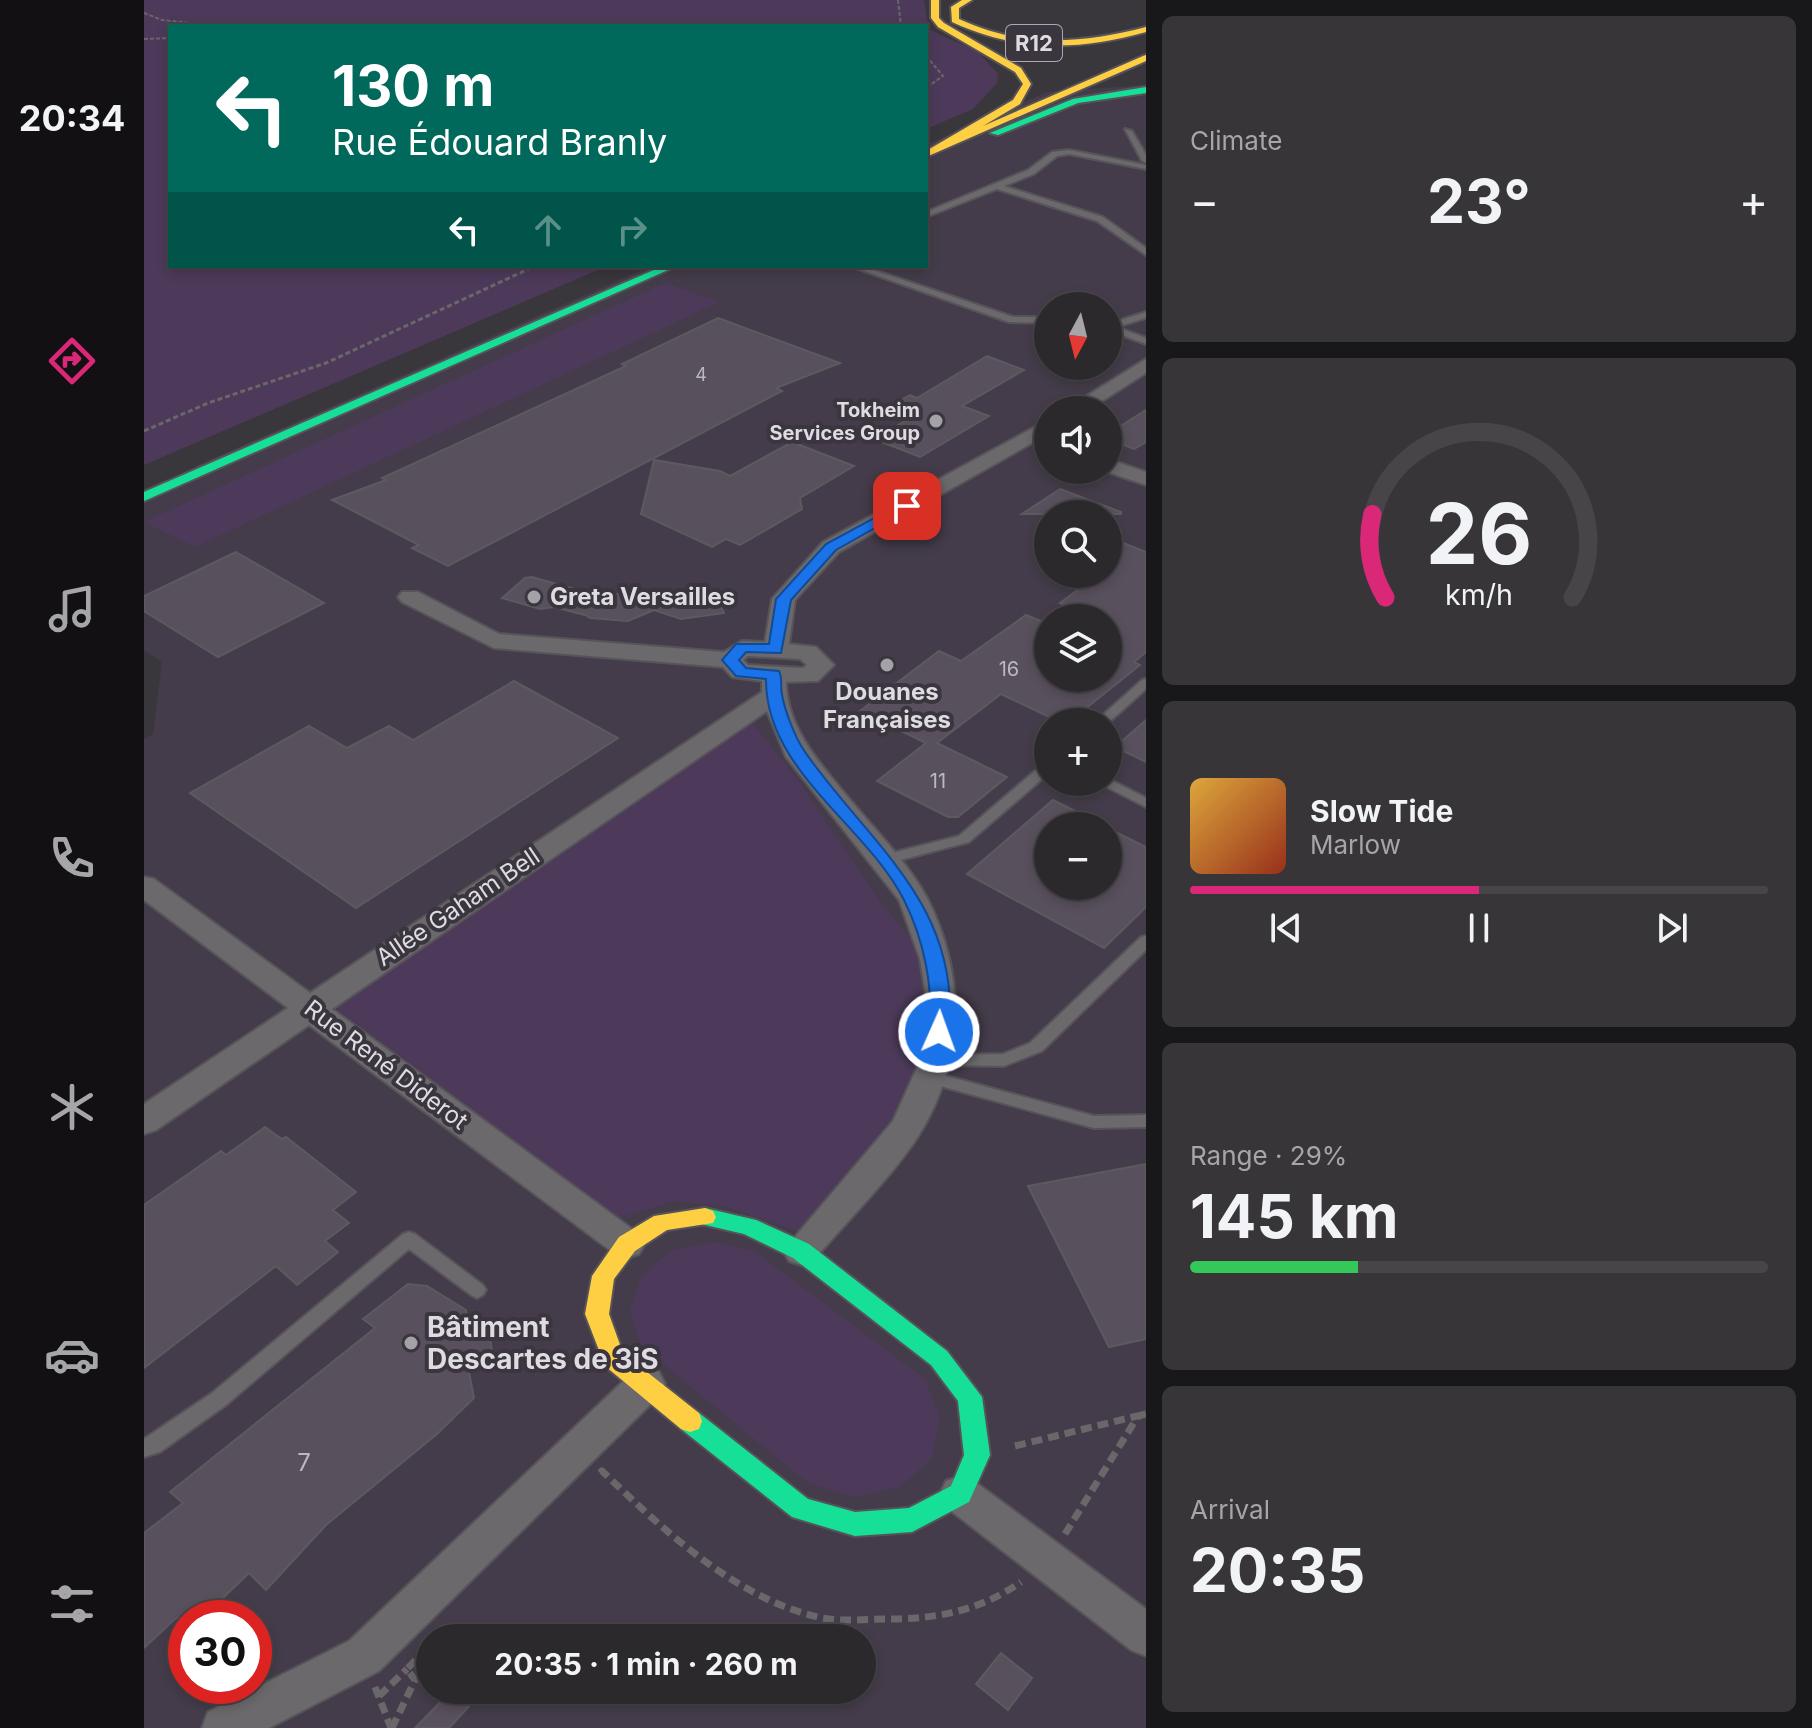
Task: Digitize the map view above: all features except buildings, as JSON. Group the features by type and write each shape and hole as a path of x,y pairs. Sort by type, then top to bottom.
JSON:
{"main road":[{"name":"R12","path":"968,0 955,7 955,20 978,33 1000,39 1083,44 1146,29"},
{"name":"R12","path":"933,150 1017,102 1027,84 1018,70 941,25 938,2"},
{"name":"R12","path":"933,150 1146,58"},
{"path":"928,160 1076,101 1146,90"},
{"path":"144,497 667,268"},
{"path":"705,1217 748,1226 801,1251 939,1358 970,1397 977,1455 960,1494 912,1520 855,1524 801,1509 613,1359 597,1314 603,1276 627,1244 662,1222 705,1217"}],"street":[{"path":"1096,396 1146,365"},
{"path":"801,1251 906,1128 932,1069 942,1003 935,959 913,899 885,859 795,751 774,673 784,599 831,547 1034,440"},
{"path":"1122,470 1146,479"},
{"path":"410,597 494,641 730,660 741,672 774,673"},
{"name":"Allée Gaham Bell","path":"144,1121 309,1007 774,673"},
{"name":"Rue René Diderot","path":"144,886 627,1244"},
{"path":"224,1728 364,1656 646,1384"},
{"path":"960,1494 1146,1635"}],"lane":[{"path":"1128,131 1146,164"},
{"path":"928,214 1031,172 1055,154 1069,152 1146,164"},
{"path":"996,186 1100,219 1146,252"},
{"path":"860,268 1012,320 1034,320"},
{"path":"1122,324 1146,315"},
{"path":"1122,332 1146,341"},
{"path":"1117,708 1146,683"},
{"path":"885,859 964,839 1034,779"},
{"path":"1122,791 1146,803"},
{"path":"932,1069 1004,1060 1036,1047 1146,941"},
{"path":"932,1069 1094,1122 1146,1121"},
{"path":"144,1448 153,1446 219,1399 409,1239 477,1290"}],"path":[{"path":"898,0 901,24"},
{"path":"144,13 162,20 201,24"},
{"path":"144,39 168,38"},
{"path":"928,58 943,76 928,87"},
{"path":"144,431 208,403 326,363 531,268"},
{"path":"977,1455 1142,1415"},
{"path":"591,1482 602,1471 630,1498 725,1574 759,1595 823,1618 929,1619 996,1602 1047,1561 1142,1415"},
{"path":"364,1656 391,1728"},
{"path":"379,1696 416,1660"},
{"path":"391,1728 415,1680 407,1669"}],"shaded area":[{"path":"144,0 924,0 927,24 168,24 168,268 602,268 144,465"},
{"path":"928,29 978,52 998,74 997,83 973,109 928,128"},
{"path":"1146,85 1146,1728 144,1728 144,739 153,734 162,662 144,650 144,498 198,465 646,268 928,268 928,144 1047,92"},
{"path":"665,283 719,302 195,547 144,522"},
{"path":"751,721 799,782 880,902 913,941 928,998 922,1057 891,1126 800,1232 724,1206 674,1201 613,1220 330,1003"},
{"path":"713,1242 754,1251 925,1379 940,1418 932,1458 900,1487 855,1497 808,1483 641,1346 630,1310 642,1275 672,1250"}],"traffic: fast":[{"path":"995,133 1076,101 1146,90"},
{"path":"144,497 667,268"},
{"path":"690,1421 801,1509 855,1524 912,1520 960,1494 977,1455 970,1397 939,1358 801,1251 748,1226 705,1217"}],"traffic: slow":[{"path":"935,0 935,18 941,25 1018,70 1027,84 1017,102 940,147"},
{"path":"968,0 955,7 955,20 978,31 1025,43 1073,44 1146,29"},
{"path":"928,153 1146,58"},
{"path":"690,1421 613,1359 597,1314 603,1276 627,1244 662,1222 705,1217"}],"place":[{"name":"Tokheim Services Group","path":"936,421"},
{"name":"Greta Versailles","path":"534,597"},
{"name":"Douanes Françaises","path":"887,665"},
{"name":"Bâtiment Descartes de 3iS","path":"411,1343"}],"route":[{"path":"907,506 831,547 784,599 776,649 742,648 730,660 741,672 774,674 774,695 795,751 885,859 913,899 935,959 942,1003 939,1032"}]}
